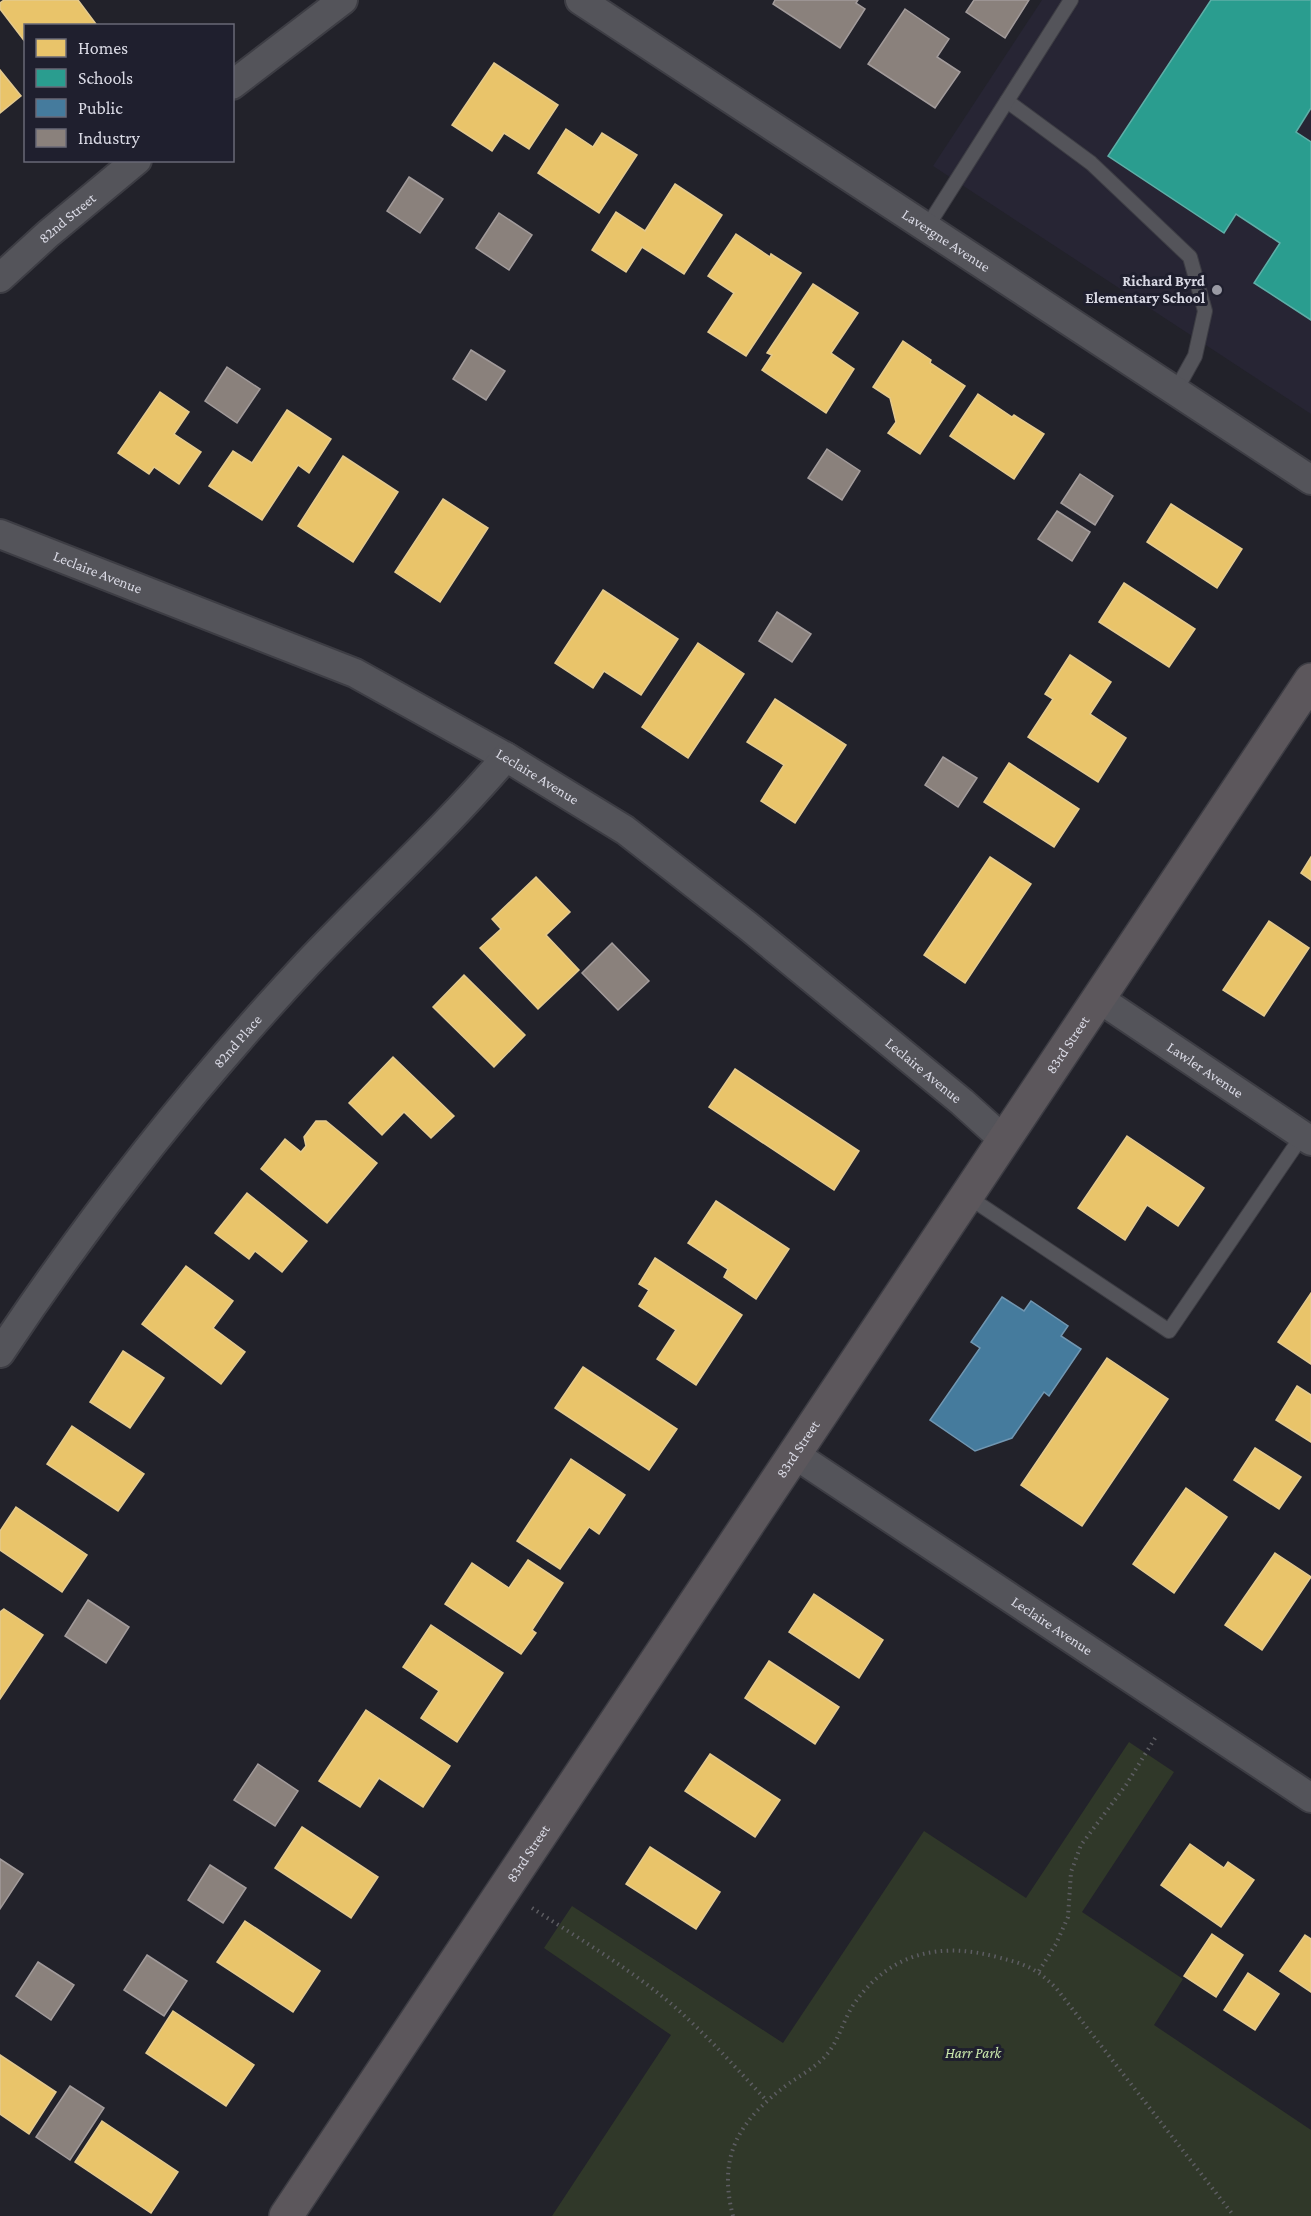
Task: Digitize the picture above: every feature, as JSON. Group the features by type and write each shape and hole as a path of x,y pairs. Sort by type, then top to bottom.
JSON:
{"street":[{"path":"234,83 343,0"},
{"name":"Lavergne Avenue","path":"580,0 1311,480"},
{"name":"82nd Street","path":"0,278 48,234 135,162"},
{"name":"Leclaire Avenue","path":"0,534 355,673 506,757 625,830 748,926 962,1102 1004,1140"},
{"name":"83rd Street","path":"286,2216 1311,680"},
{"name":"82nd Place","path":"0,1353 43,1288 118,1186 192,1094 309,962 473,796 506,757"},
{"name":"Lawler Avenue","path":"1098,998 1307,1138"},
{"name":"Leclaire Avenue","path":"794,1454 1311,1798"}],"lane":[{"path":"927,227 1071,0"},
{"path":"1007,101 1091,163 1190,257 1205,311 1195,356 1176,392"},
{"path":"967,1196 1169,1331 1307,1138"}],"path":[{"path":"1039,1971 1056,1944 1068,1917 1071,1872 1081,1845 1126,1785 1173,1707"},
{"path":"504,1889 610,1959 668,2002 717,2048 767,2101"},
{"path":"733,2216 728,2198 729,2169 734,2145 744,2125 767,2101 828,2053 855,2001 886,1969 905,1959 939,1950 972,1950 1017,1962 1039,1971 1056,1988 1234,2216"}],"shaded area":[{"name":"Richard Byrd Elementary School","path":"1042,0 1311,0 1311,414 933,166"}],"green space":[{"name":"Harr Park","path":"1129,1742 1174,1772 1082,1912 1183,1979 1154,2025 1311,2130 1311,2216 552,2216 671,2035 544,1948 572,1906 783,2043 924,1831 1026,1898"}],"building: Homes":[{"path":"4,0 78,0 96,24 24,24 24,40 0,9 0,3"},
{"path":"494,63 558,105 529,149 504,133 492,151 452,125"},
{"path":"0,70 21,96 0,113"},
{"path":"566,129 593,147 602,133 637,155 599,213 538,173"},
{"path":"675,184 722,215 684,274 642,247 626,272 592,250 616,212 645,231"},
{"path":"736,234 770,257 771,254 801,273 746,356 708,332 734,293 708,276"},
{"path":"813,284 858,313 831,353 854,369 826,413 762,370 772,355 767,353"},
{"path":"903,341 931,360 930,363 965,386 920,454 888,433 896,422 890,398 873,387"},
{"path":"160,392 189,412 174,434 201,452 179,484 154,467 149,474 118,453"},
{"path":"978,394 1012,417 1014,415 1044,434 1014,479 950,436"},
{"path":"287,410 331,439 309,473 298,465 262,520 209,486 233,451 252,463"},
{"path":"343,456 398,492 353,562 298,526"},
{"path":"443,499 488,528 440,602 395,572"},
{"path":"1171,504 1242,549 1217,588 1147,542"},
{"path":"1124,583 1195,629 1169,667 1099,622"},
{"path":"603,590 678,639 641,695 604,671 593,688 555,663"},
{"path":"698,643 744,674 688,758 642,727"},
{"path":"1070,655 1111,682 1090,714 1126,738 1098,782 1028,737 1053,699 1045,694"},
{"path":"775,699 846,745 795,823 761,801 784,765 747,742"},
{"path":"1009,763 1079,809 1054,847 984,802"},
{"path":"990,857 1031,884 965,983 924,955"},
{"path":"1311,857 1311,880 1301,873"},
{"path":"536,877 570,912 546,935 579,970 538,1009 480,948 501,929 492,919"},
{"path":"1269,921 1309,948 1264,1016 1223,990"},
{"path":"464,975 525,1035 494,1067 433,1007"},
{"path":"393,1057 454,1116 431,1138 404,1112 382,1135 349,1103"},
{"path":"735,1069 859,1151 834,1190 709,1107"},
{"path":"316,1121 326,1121 377,1163 327,1223 261,1169 285,1139 301,1152 306,1146 304,1137"},
{"path":"1127,1136 1204,1188 1178,1226 1147,1205 1125,1240 1078,1208"},
{"path":"247,1193 307,1241 282,1272 255,1251 249,1259 215,1233"},
{"path":"716,1201 789,1249 756,1299 724,1277 728,1269 688,1243"},
{"path":"655,1258 742,1315 696,1385 657,1359 676,1330 639,1306 649,1290 639,1284"},
{"path":"186,1266 233,1301 213,1328 245,1352 221,1384 142,1324"},
{"path":"1311,1293 1311,1364 1278,1342"},
{"path":"123,1351 164,1378 130,1428 90,1402"},
{"path":"1107,1358 1168,1399 1082,1526 1021,1485"},
{"path":"583,1367 677,1429 649,1470 555,1408"},
{"path":"1297,1386 1311,1395 1311,1442 1276,1420"},
{"path":"72,1426 144,1474 118,1511 47,1464"},
{"path":"1255,1448 1301,1477 1279,1509 1234,1480"},
{"path":"571,1459 625,1495 599,1534 589,1527 560,1569 517,1541"},
{"path":"1186,1488 1227,1517 1174,1593 1133,1564"},
{"path":"16,1507 87,1555 62,1592 0,1550 0,1531"},
{"path":"1275,1553 1311,1577 1262,1650 1225,1625"},
{"path":"528,1560 563,1583 532,1630 536,1633 521,1654 445,1604 472,1563 509,1588"},
{"path":"814,1594 883,1640 859,1678 789,1632"},
{"path":"4,1609 43,1635 0,1699 0,1612"},
{"path":"431,1625 503,1673 457,1742 421,1718 439,1691 403,1667"},
{"path":"769,1661 839,1707 815,1744 745,1698"},
{"path":"366,1710 450,1766 423,1807 379,1778 360,1807 319,1781"},
{"path":"710,1754 780,1800 755,1837 685,1791"},
{"path":"302,1827 378,1877 351,1918 275,1868"},
{"path":"1190,1844 1224,1868 1228,1862 1254,1880 1221,1927 1161,1885"},
{"path":"650,1847 720,1892 696,1929 626,1884"},
{"path":"245,1921 320,1971 293,2012 217,1962"},
{"path":"1212,1934 1243,1955 1216,1997 1184,1976"},
{"path":"1305,1935 1311,1939 1311,1992 1280,1971"},
{"path":"1248,1973 1279,1994 1255,2030 1224,2010"},
{"path":"173,2011 254,2065 226,2106 146,2053"},
{"path":"0,2055 56,2092 29,2134 0,2114"},
{"path":"102,2121 178,2172 151,2213 75,2162"}],"building: Schools":[{"path":"1211,0 1311,0 1311,108 1296,132 1311,142 1311,320 1254,283 1280,243 1236,214 1224,233 1108,156"}],"building: Public":[{"path":"1002,1297 1024,1311 1031,1301 1068,1326 1061,1336 1081,1349 1049,1396 1044,1392 1012,1438 975,1451 930,1420 980,1348 971,1342"}],"building: Industry":[{"path":"775,0 858,0 856,3 865,9 840,48 773,4"},
{"path":"974,0 1029,0 1005,38 966,12"},
{"path":"905,9 949,39 937,57 960,72 935,108 868,64"},
{"path":"409,177 443,199 420,233 387,211"},
{"path":"499,213 532,235 509,270 476,248"},
{"path":"471,350 505,371 486,400 453,379"},
{"path":"227,367 260,389 237,423 205,401"},
{"path":"827,449 860,471 842,500 808,478"},
{"path":"1080,474 1113,496 1095,525 1061,503"},
{"path":"1057,511 1090,532 1072,561 1038,539"},
{"path":"777,612 811,634 792,662 759,641"},
{"path":"943,757 977,778 958,807 925,785"},
{"path":"612,943 649,981 618,1010 582,973"},
{"path":"88,1600 129,1627 106,1663 65,1636"},
{"path":"258,1764 298,1791 275,1826 234,1800"},
{"path":"0,1859 23,1874 0,1909"},
{"path":"210,1865 246,1888 223,1923 188,1900"},
{"path":"147,1955 187,1981 164,2016 124,1990"},
{"path":"38,1962 74,1985 51,2020 16,1996"},
{"path":"70,2086 104,2108 70,2160 36,2137"}],"place":[{"name":"Richard Byrd Elementary School","path":"1217,290"}]}
